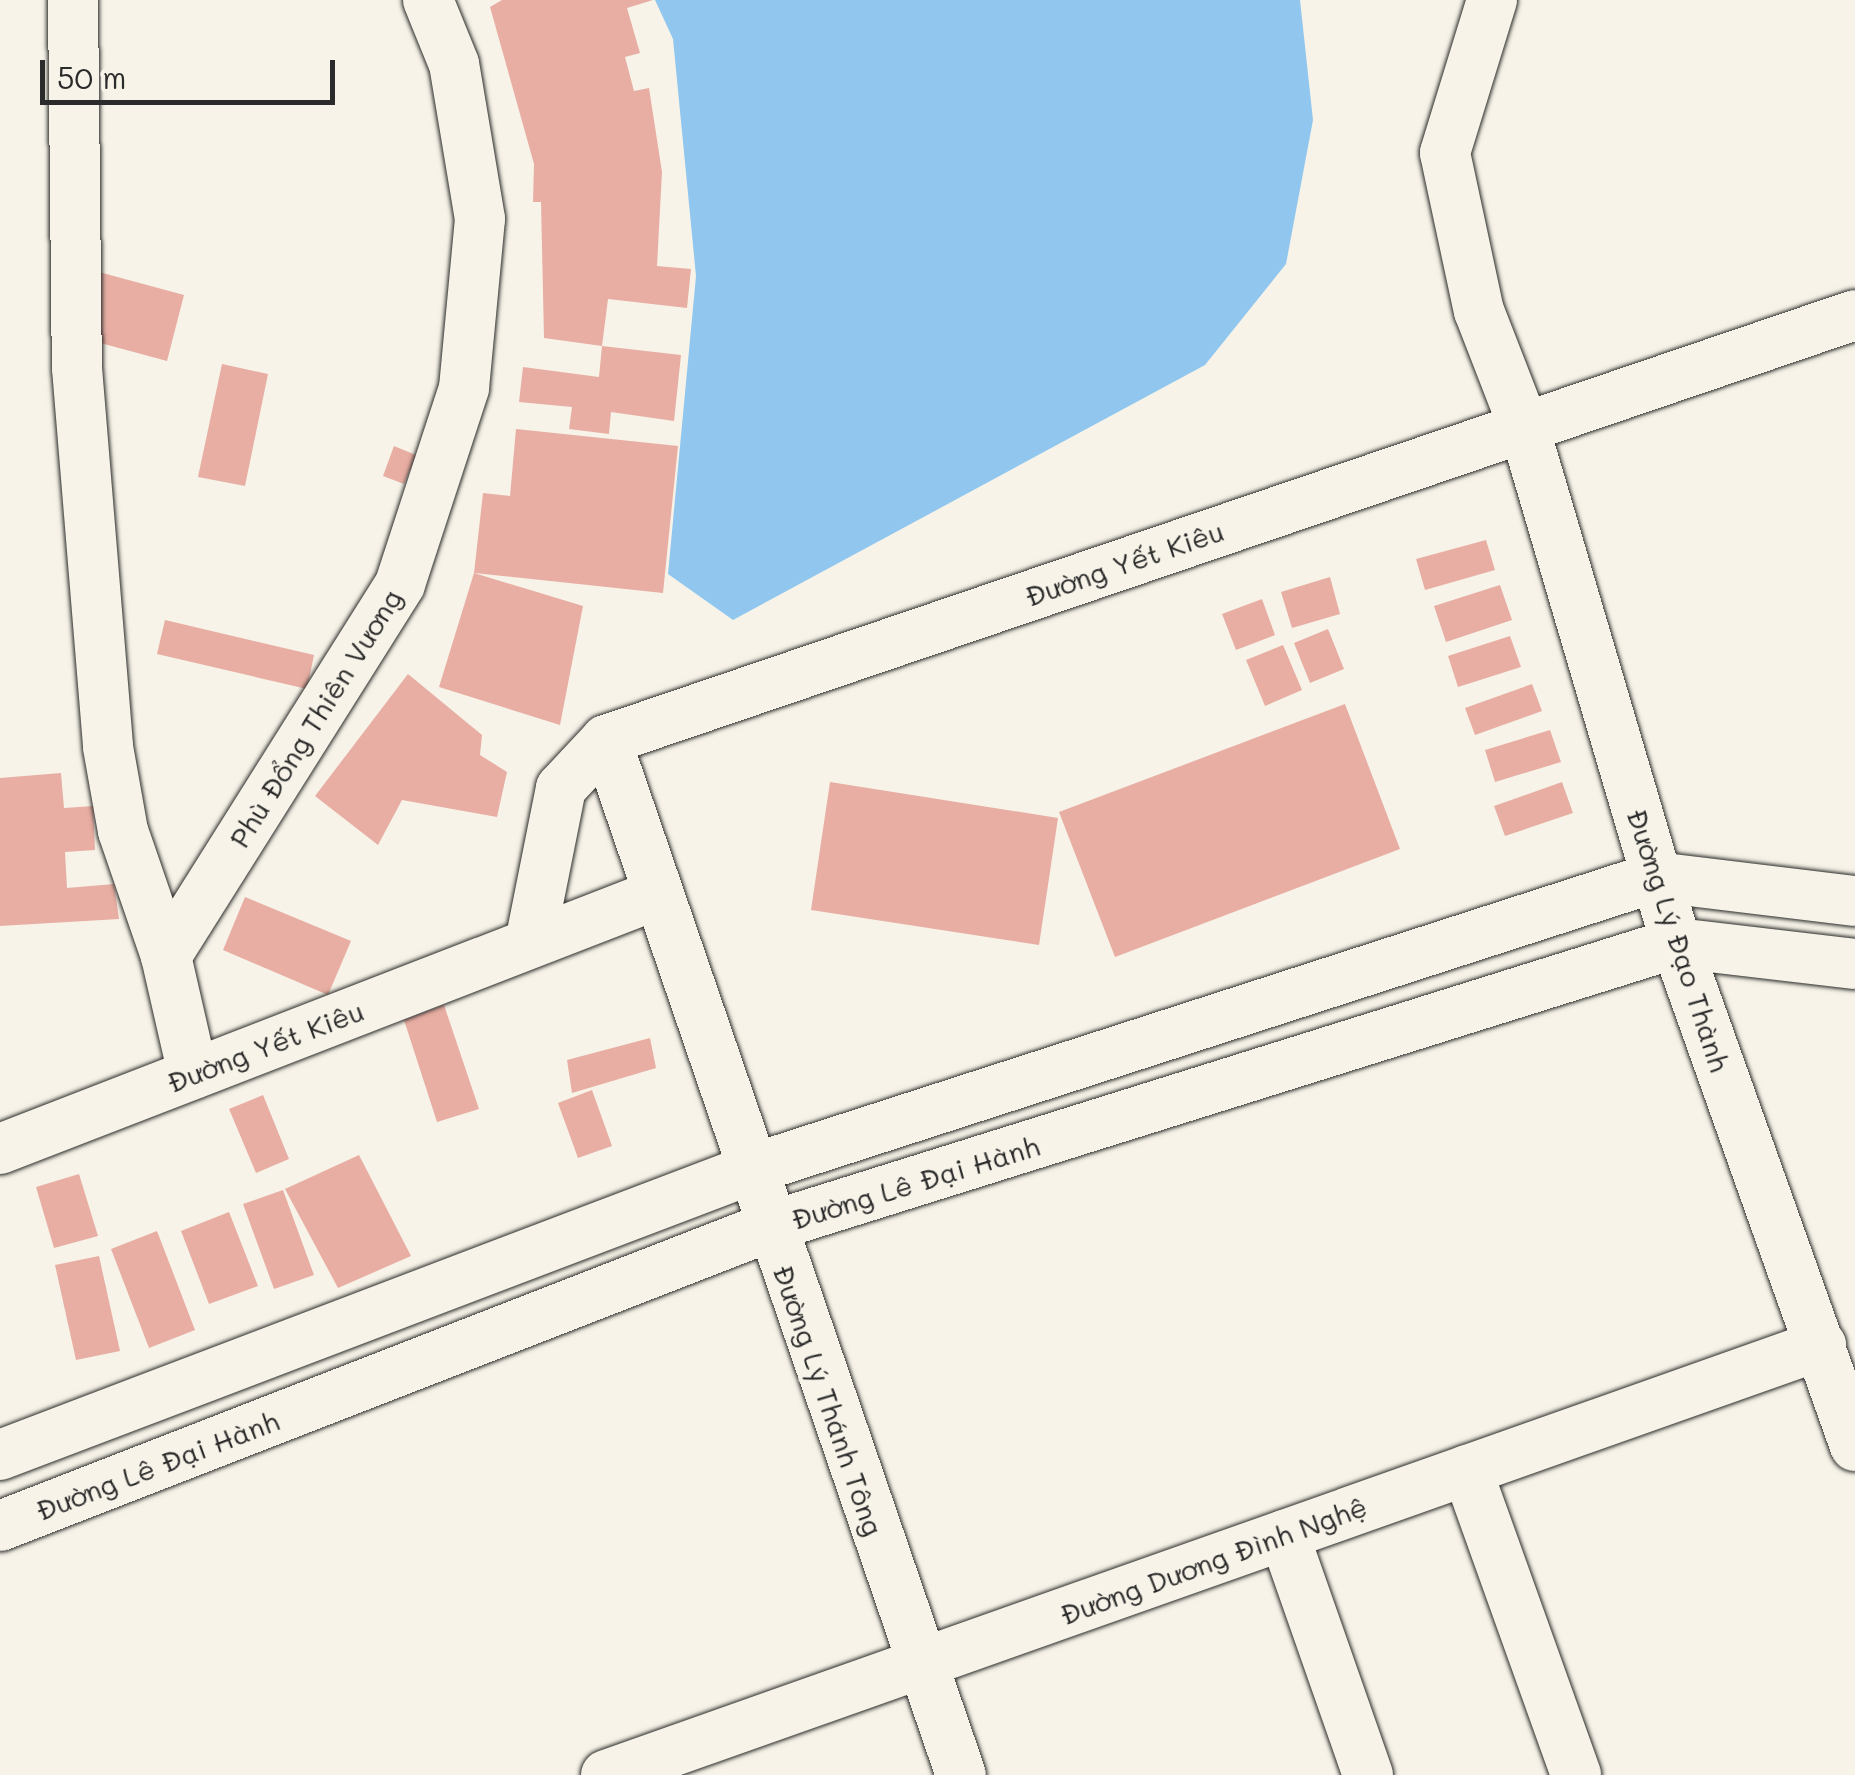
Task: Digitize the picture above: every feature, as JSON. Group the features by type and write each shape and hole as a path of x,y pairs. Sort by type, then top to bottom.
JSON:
{"street":[{"path":"73,0 77,368 108,747 124,831 166,956 193,1074"},
{"name":"Phù Đổng Thiên Vương","path":"166,956 400,584 464,388 480,219 454,64 428,0"},
{"name":"Đường Lý Đạo Thành","path":"1492,0 1445,153 1479,310 1524,426 1676,942 1855,1446"},
{"name":"Đường Yết Kiêu","path":"530,944 562,788 606,740 1855,315"},
{"name":"Đường Lý Thánh Tông","path":"606,740 768,1228 961,1775"},
{"path":"0,1455 749,1170 1656,876 1855,901"},
{"name":"Đường Yết Kiêu","path":"0,1149 658,894"},
{"name":"Đường Lê Đại Hành","path":"0,1526 768,1228 1676,942 1855,964"},
{"name":"Đường Dương Đình Nghệ","path":"606,1775 1821,1345"},
{"path":"1467,1470 1576,1775"},
{"path":"1284,1535 1368,1775"}],"water":[{"path":"655,0 1300,0 1313,120 1286,264 1205,365 733,620 668,574 696,276 673,39"}],"building":[{"path":"502,0 653,0 627,8 640,53 625,57 634,91 649,88 662,172 657,266 691,269 687,308 608,299 602,346 544,338 541,202 533,202 534,164 490,7"},
{"path":"99,272 184,295 167,361 82,338"},
{"path":"602,346 681,355 674,421 611,412 609,434 569,429 572,407 519,402 523,367 599,377"},
{"path":"222,364 268,374 245,486 198,477"},
{"path":"516,429 678,446 663,593 474,573 483,493 510,496"},
{"path":"394,446 416,455 404,484 383,476"},
{"path":"1486,540 1495,570 1425,590 1416,559"},
{"path":"474,573 583,606 560,725 439,687"},
{"path":"1330,577 1340,614 1292,628 1281,592"},
{"path":"1500,585 1512,620 1446,642 1434,606"},
{"path":"1262,599 1275,635 1236,650 1222,614"},
{"path":"165,620 314,655 307,689 157,654"},
{"path":"1328,629 1344,669 1310,683 1294,643"},
{"path":"1510,636 1521,667 1458,687 1448,656"},
{"path":"1283,645 1302,690 1265,706 1246,660"},
{"path":"408,674 482,735 480,755 507,772 497,817 402,800 378,845 315,796"},
{"path":"1532,684 1542,711 1475,735 1465,708"},
{"path":"1345,704 1400,849 1115,957 1059,812"},
{"path":"1550,730 1561,762 1495,782 1485,750"},
{"path":"61,773 64,808 93,806 95,850 65,852 67,888 114,884 119,919 0,926 0,778"},
{"path":"830,782 1058,818 1039,945 811,910"},
{"path":"1562,782 1573,813 1505,836 1494,806"},
{"path":"245,897 351,941 328,995 223,950"},
{"path":"444,1005 479,1109 437,1122 404,1020"},
{"path":"650,1038 656,1068 572,1093 567,1060"},
{"path":"592,1090 612,1146 578,1158 558,1103"},
{"path":"263,1095 289,1159 256,1173 229,1109"},
{"path":"359,1155 411,1256 338,1288 285,1189"},
{"path":"79,1174 98,1236 54,1248 36,1187"},
{"path":"283,1190 314,1275 274,1289 243,1204"},
{"path":"229,1212 258,1286 209,1304 181,1231"},
{"path":"157,1231 195,1330 149,1348 111,1249"},
{"path":"99,1256 120,1351 76,1360 55,1265"}]}
